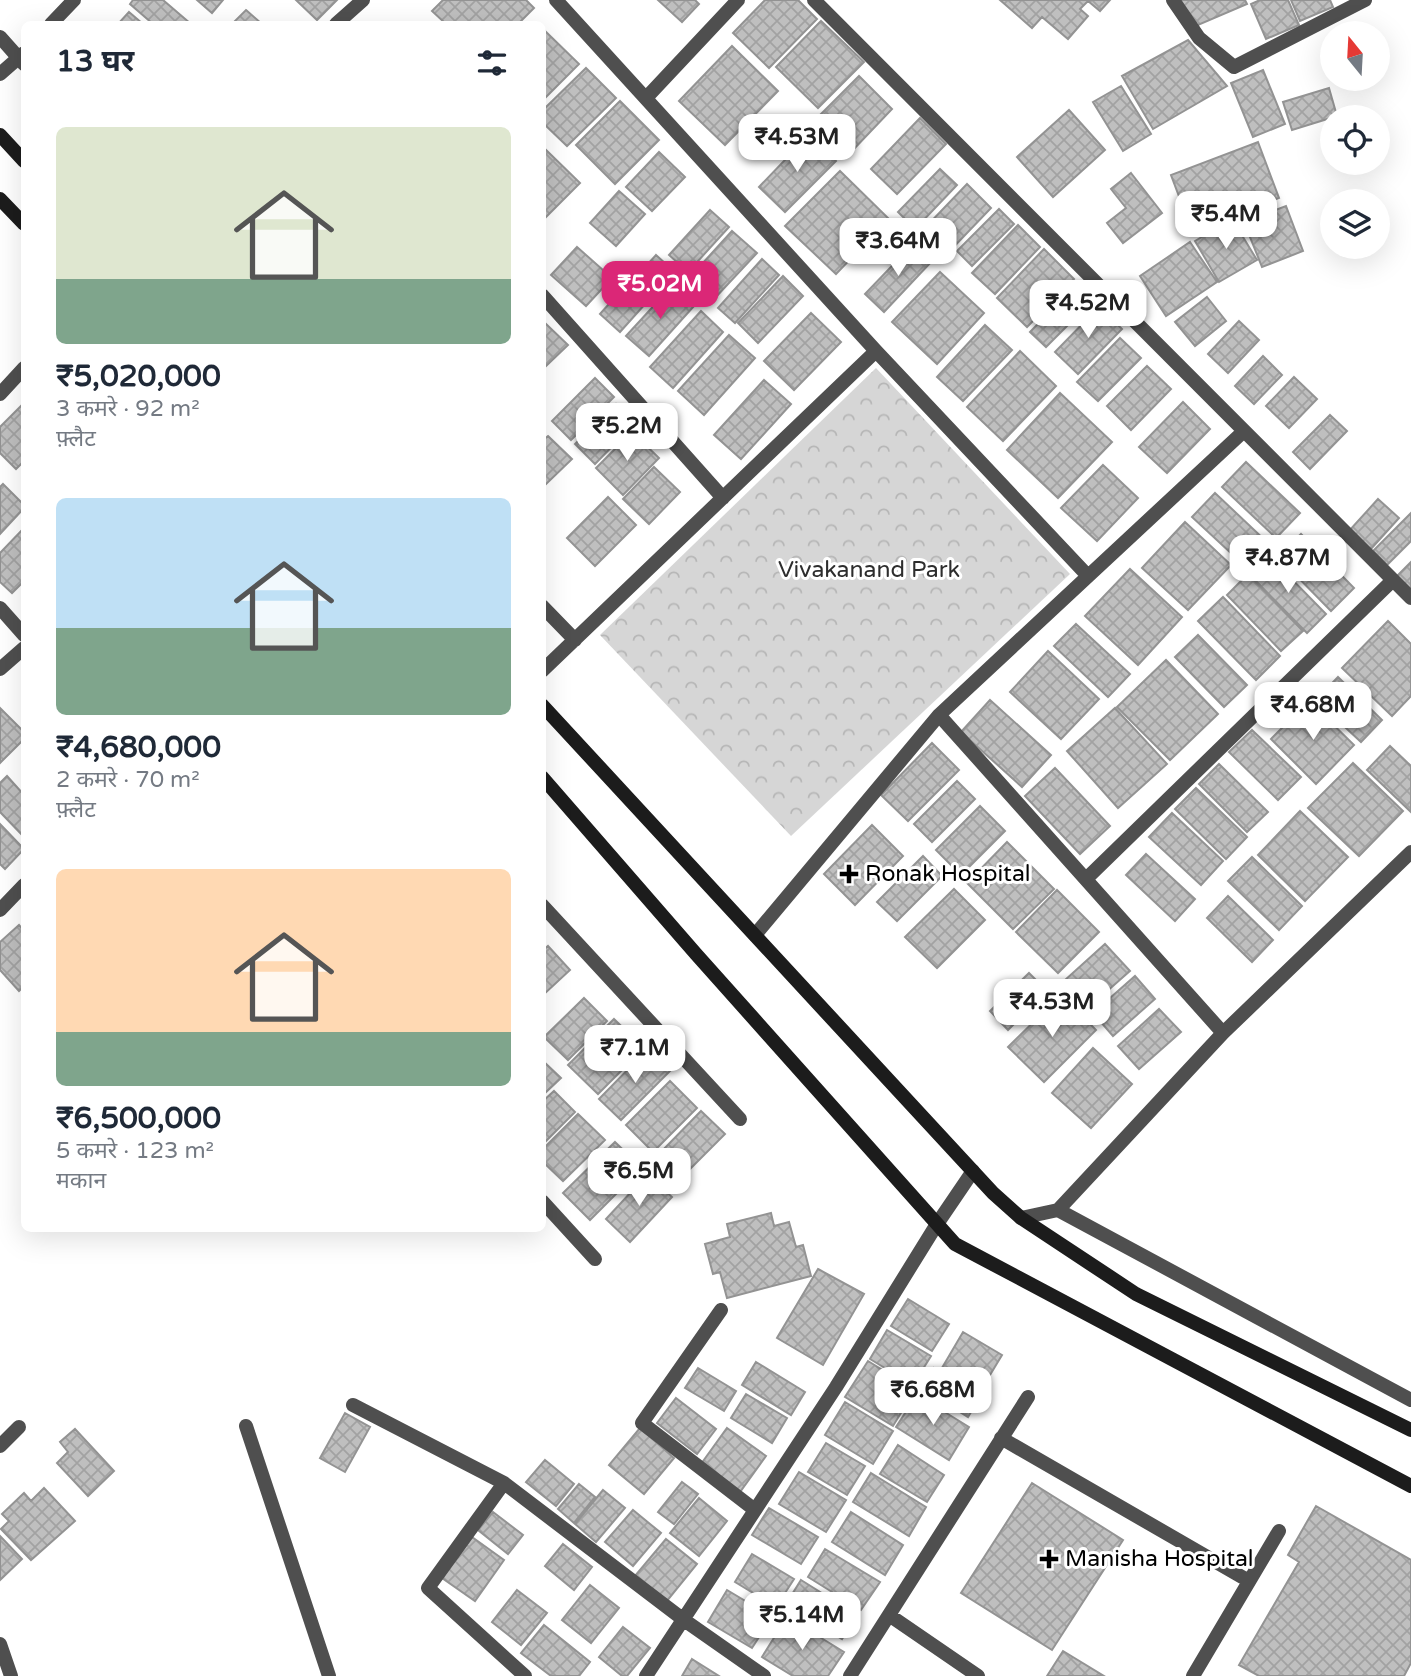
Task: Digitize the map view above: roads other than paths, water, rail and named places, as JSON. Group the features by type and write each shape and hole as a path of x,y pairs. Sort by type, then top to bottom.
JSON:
{"main road":[{"path":"0,135 21,158"},
{"path":"0,198 21,221"},
{"path":"546,709 973,1171 1021,1218 1136,1294 1411,1430"},
{"path":"546,782 955,1244 1411,1486"}],"street":[{"path":"54,21 74,0"},
{"path":"338,21 363,0"},
{"path":"556,0 876,351 1088,576"},
{"path":"646,98 738,0"},
{"path":"814,0 1411,598"},
{"path":"1173,0 1199,38 1234,67 1365,0"},
{"path":"0,37 21,56"},
{"path":"0,74 21,59"},
{"path":"546,299 723,498"},
{"path":"546,667 876,351"},
{"path":"0,394 21,371"},
{"path":"755,935 939,715 1244,431"},
{"path":"1086,879 1393,580"},
{"path":"0,608 21,632"},
{"path":"546,610 575,640"},
{"path":"0,669 21,652"},
{"path":"939,715 1223,1033"},
{"path":"1021,1218 1058,1210 1223,1033 1411,852"},
{"path":"0,910 21,888"},
{"path":"546,909 740,1119"},
{"path":"646,1676 836,1387 973,1171"},
{"path":"546,1205 595,1259"},
{"path":"1058,1210 1411,1400"},
{"path":"721,1310 642,1423 755,1510"},
{"path":"850,1676 1028,1397"},
{"path":"353,1405 504,1483 684,1620 764,1676"},
{"path":"246,1426 329,1676"},
{"path":"0,1446 19,1427"},
{"path":"1001,1438 1249,1581"},
{"path":"504,1483 428,1588 525,1676"},
{"path":"1193,1676 1279,1531"},
{"path":"889,1615 978,1676"},
{"path":"0,1644 11,1676"}],"place":[{"name":"Ronak Hospital","path":"849,874"},
{"name":"Manisha Hospital","path":"1049,1559"}],"park label":[{"name":"Vivakanand Park","path":"869,570"}]}
